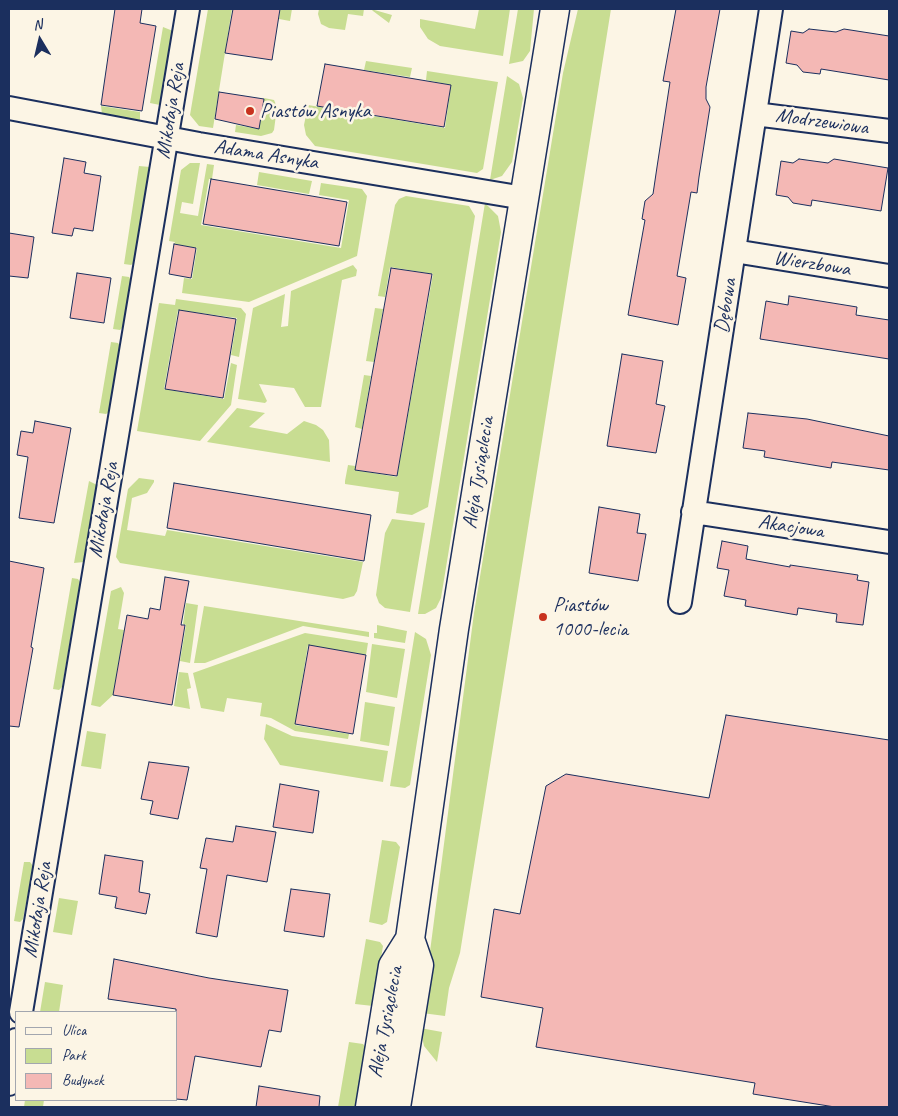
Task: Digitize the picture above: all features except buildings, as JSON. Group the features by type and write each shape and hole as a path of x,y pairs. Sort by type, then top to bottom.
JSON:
{"street":[{"name":"Mikołaja Reja","path":"21,1011 17,988 167,138 188,9"},
{"name":"Aleja Tysiąclecia","path":"370,1107 392,966 410,939 454,629 555,9"},
{"name":"Dębowa","path":"680,602 771,9"},
{"name":"Adama Asnyka","path":"9,108 167,138 524,198"},
{"name":"Modrzewiowa","path":"756,114 889,131"},
{"name":"Wierzbowa","path":"734,251 889,276"},
{"name":"Akacjowa","path":"693,512 889,542"},
{"name":"Aleja Tysiąclecia","path":"396,1107 420,964 410,939"},
{"path":"9,1084 15,1046"}],"green space":[{"path":"208,9 232,9 213,128 199,126 190,115"},
{"path":"280,9 292,9 290,21 279,19"},
{"path":"319,9 364,9 363,16 348,14 345,30 329,28 321,24 318,14"},
{"path":"371,9 392,15 389,23 373,11"},
{"path":"479,9 510,9 503,56 440,46 428,39 420,27 420,19 475,29"},
{"path":"518,9 534,9 530,51 523,61 509,64"},
{"path":"578,9 611,9 460,953 449,988 445,1016 422,1013 474,613 563,73"},
{"path":"163,27 173,31 160,105 150,103"},
{"path":"366,61 412,68 410,77 364,70"},
{"path":"427,71 498,82 483,169 477,173 315,146 306,135 304,125 308,105 445,128 451,85 426,80"},
{"path":"507,76 519,84 523,98 512,162 502,176 490,180"},
{"path":"264,98 274,100 277,107 272,133 261,136 235,132 236,125 259,129"},
{"path":"101,106 140,112 140,120 102,114"},
{"path":"190,163 200,163 193,204 182,202 180,213 198,216 207,164 214,165 212,179 209,179 201,225 341,248 349,200 319,195 321,183 362,189 367,196 357,256 249,302 182,293 184,278 192,279 197,248 174,244 175,242 169,241 181,170"},
{"path":"139,166 150,167 134,263 131,265 124,264"},
{"path":"259,172 312,181 309,194 257,185"},
{"path":"406,196 469,206 475,216 428,507 412,515 396,513 399,492 345,484 348,465 355,466 355,470 397,477 433,274 390,267 385,297 378,296 395,205 399,199"},
{"path":"485,203 498,216 501,232 441,598 436,608 425,614 418,614"},
{"path":"353,265 357,270 356,276 342,280 321,407 305,407 294,388 259,384 267,401 265,403 238,399 253,308 285,294 281,327 288,326 291,291"},
{"path":"122,276 129,277 131,280 123,327 120,330 113,329"},
{"path":"176,299 241,308 246,314 239,357 231,355 237,318 178,310 164,389 224,399 231,363 237,365 231,405 200,441 137,431 159,303 175,305"},
{"path":"375,308 383,309 374,362 366,361"},
{"path":"111,342 118,343 120,346 109,412 106,414 99,413"},
{"path":"364,375 371,376 362,429 355,427"},
{"path":"237,408 265,413 249,427 287,434 304,421 316,425 323,430 329,440 330,462 207,442"},
{"path":"139,478 154,480 154,482 147,493 132,498 127,530 165,536 167,530 363,562 357,591 354,596 343,599 120,563 116,557 128,489"},
{"path":"89,481 97,485 84,562 74,563"},
{"path":"392,519 425,523 410,612 385,608 379,603 376,595 385,533"},
{"path":"72,578 78,579 80,582 62,687 59,690 53,689"},
{"path":"121,587 124,593 118,629 124,630 113,695 100,707 91,705 111,591"},
{"path":"186,603 198,605 190,663 180,661 186,625 183,624"},
{"path":"204,606 369,632 369,637 303,626 205,663 194,663"},
{"path":"377,625 407,631 405,643 374,638 374,633 377,633"},
{"path":"415,632 426,639 431,655 410,785 405,788 390,786"},
{"path":"305,633 368,643 366,655 308,645 295,725 349,734 348,739 295,731 271,718 260,716 262,703 227,698 224,712 201,708 193,673"},
{"path":"372,644 405,649 397,698 366,692"},
{"path":"179,672 188,673 191,688 187,689 190,709 174,706"},
{"path":"365,702 395,707 389,746 360,741"},
{"path":"266,724 292,736 388,751 383,782 280,765 264,739"},
{"path":"87,731 106,734 101,769 81,766"},
{"path":"382,840 396,842 400,847 387,922 382,925 369,922"},
{"path":"24,862 30,862 33,866 23,919 20,922 14,921"},
{"path":"59,898 78,901 72,935 53,932"},
{"path":"366,939 380,942 383,946 373,1006 355,1004"},
{"path":"45,982 63,985 59,1011 40,1011"},
{"path":"420,1028 442,1032 437,1062 424,1046"},
{"path":"349,1042 363,1044 367,1049 357,1107 338,1107"},
{"path":"25,1101 44,1101 43,1107 24,1107"}],"place":[{"name":"Piastów Asnyka","path":"250,111"},
{"name":"Piastów 1000-lecia","path":"543,617"}]}
